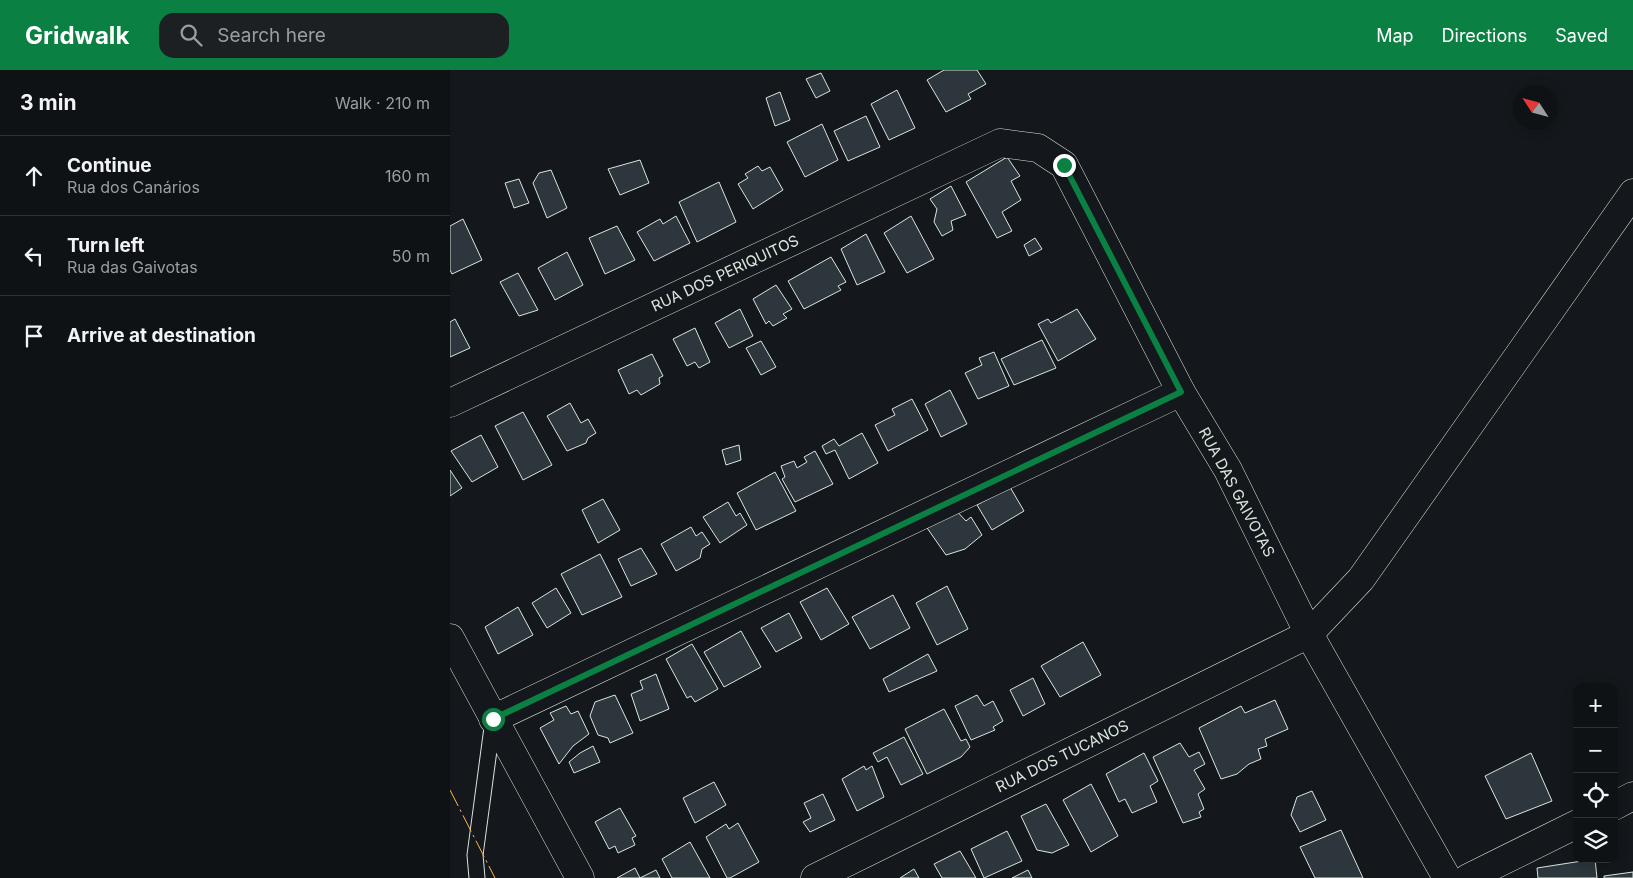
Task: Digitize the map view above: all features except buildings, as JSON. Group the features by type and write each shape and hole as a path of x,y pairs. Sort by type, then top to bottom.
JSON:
{"street":[{"name":"RUA DAS GAIVOTAS","path":"1000,143 1038,148 1064,165 1181,392 1228,470 1309,634 1446,878"},
{"name":"RUA DOS PERIQUITOS","path":"450,403 1000,143"},
{"path":"1309,634 1361,579 1633,193"},
{"path":"493,719 1181,392"},
{"name":"RUA DOS TUCANOS","path":"815,878 1309,634"},
{"path":"450,638 580,878"},
{"path":"1618,804 1633,796"},
{"path":"1468,878 1573,826"}],"lane":[{"path":"477,878 475,855 493,719"}],"power":[{"path":"450,790 495,878"}],"route":[{"path":"493,719 1181,392 1064,165"}]}
